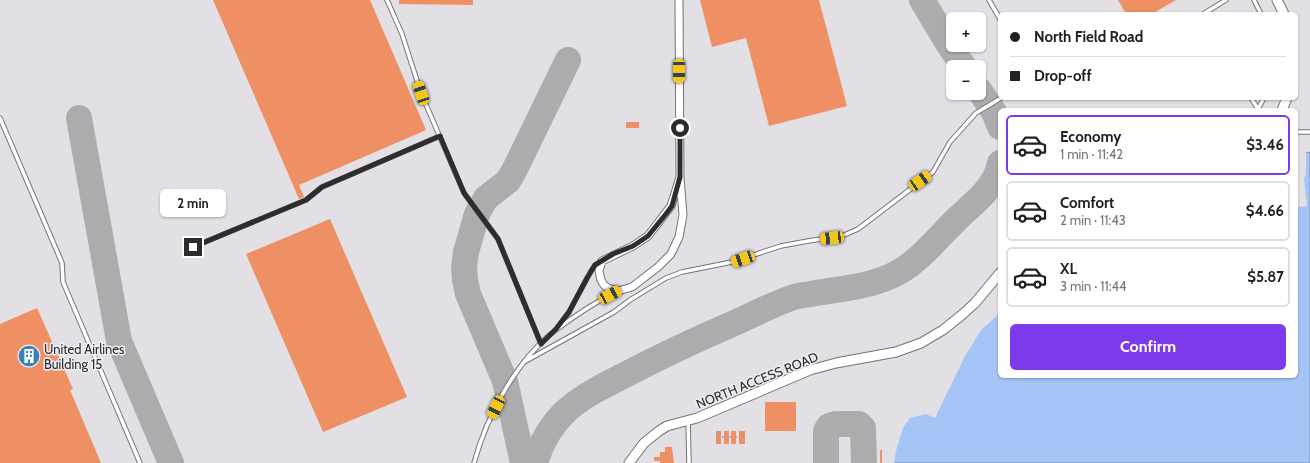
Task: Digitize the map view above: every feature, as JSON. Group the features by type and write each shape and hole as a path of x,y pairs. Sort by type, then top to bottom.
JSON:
{"street":[{"path":"678,0 680,177 683,215 679,237 671,254 658,267 632,287 618,291 608,288 601,280 599,271 602,261 633,246 648,236 672,206 680,177"},
{"path":"1277,0 1283,12"},
{"name":"NORTH ACCESS ROAD","path":"630,463 644,443 668,426 711,413 810,370 836,363 890,354 921,342 943,330 963,314 975,303 998,275"}],"lane":[{"path":"387,0 402,34 421,93 464,193 498,239 541,344"},
{"path":"989,0 998,15"},
{"path":"1206,12 1226,0"},
{"path":"1254,0 1259,12"},
{"path":"524,362 614,312 630,300 666,278 682,272 732,262 781,246 842,236 858,229 933,172 950,142 976,113 998,100"},
{"path":"0,118 62,263 63,282 140,463"},
{"path":"1298,132 1310,132"},
{"path":"193,247 306,200 322,187 440,136"},
{"path":"474,463 488,422 506,387 524,362 556,329 569,312 591,271 595,265 602,261"},
{"path":"556,329 595,303 618,291"},
{"path":"688,421 689,463"}],"path":[{"path":"716,437 742,437"}],"water":[{"path":"1310,152 1310,463 889,463 907,412 923,413 998,294 998,378 1298,378 1298,166 1302,165 1301,154"}],"pier":[{"path":"1310,150 1306,152 1306,174 1304,179 1307,206 1298,207 1298,164 1300,163 1299,152"},
{"path":"998,289 998,315 981,330 965,356 935,418 926,414 910,418 903,428 894,463 887,463 889,432 892,425 906,410 917,408 923,410 969,332"}],"building":[{"path":"213,0 370,0 426,130 299,185 304,197 299,199"},
{"path":"399,0 473,0 473,5 399,4"},
{"path":"700,0 819,0 847,106 769,126 746,38 712,47"},
{"path":"1118,0 1176,0 1155,12 1125,12"},
{"path":"626,122 639,122 639,128 626,128"},
{"path":"330,219 407,397 323,432 246,254"},
{"name":"United Airlines Building 15","path":"37,308 73,389 70,390 101,463 0,463 0,324"},
{"path":"765,402 796,402 796,431 765,431"},
{"path":"716,431 721,431 721,444 716,444"},
{"path":"724,431 729,431 729,444 724,444"},
{"path":"731,431 736,431 736,444 731,444"},
{"path":"739,431 745,431 745,444 739,444"},
{"path":"665,447 672,447 674,463 660,463 660,461 654,461 654,457 660,457 660,452 665,452"},
{"path":"880,450 882,450 882,463 880,463"}],"taxiway":[{"path":"922,0 959,60"},
{"path":"523,463 505,381 468,294 464,267 466,252 477,214 486,198 508,181 514,171 568,60"},
{"path":"986,100 994,112 998,122"},
{"path":"79,118 119,341 171,463"},
{"path":"535,463 547,434 561,416 580,400 607,384 675,350 786,300 799,296 873,283 900,271 927,250 984,193 998,172"},
{"path":"826,463 826,431 829,426 835,424 859,424 863,428 864,463"}],"place":[{"name":"United Airlines Building 15","path":"29,356"}],"route":[{"path":"193,247 306,200 322,187 440,136 464,193 498,239 541,344 556,329 569,312 595,265 613,254 633,246 648,236 672,206 680,177 680,128"}]}
